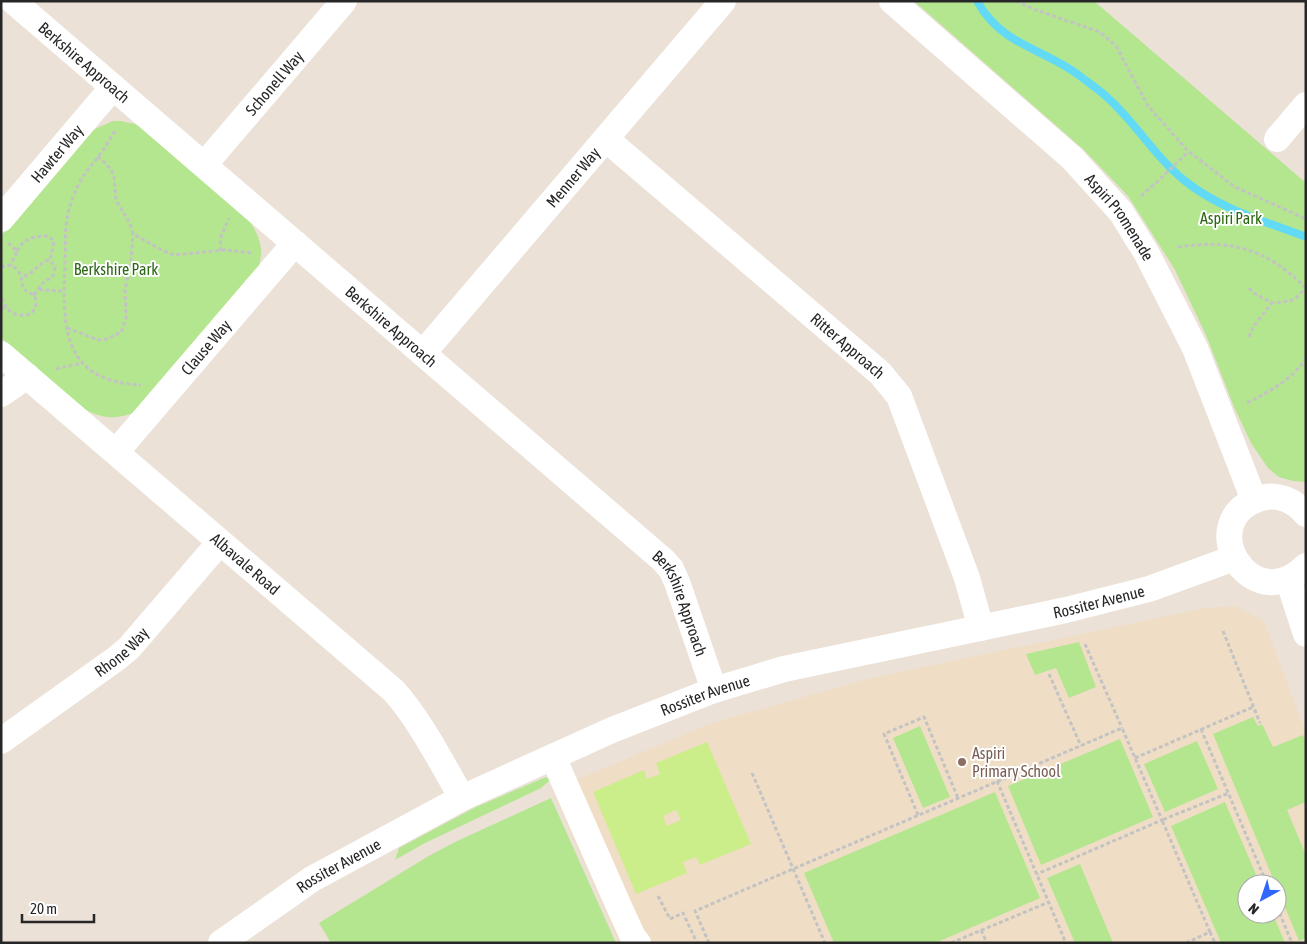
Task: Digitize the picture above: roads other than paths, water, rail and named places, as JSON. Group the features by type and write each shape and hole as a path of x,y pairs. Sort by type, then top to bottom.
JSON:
{"street":[{"name":"Berkshire Approach","path":"13,1 663,560 671,569 677,582 714,690"},
{"name":"Schonell Way","path":"204,165 344,1"},
{"name":"Menner Way","path":"423,353 723,1"},
{"name":"Aspiri Promenade","path":"892,1 1072,158 1121,212 1147,254 1195,348 1254,500"},
{"name":"Hawter Way","path":"2,228 113,87"},
{"path":"1277,138 1306,104"},
{"name":"Ritter Approach","path":"606,139 880,373 900,396 967,578 980,628"},
{"name":"Clause Way","path":"116,452 295,243"},
{"name":"Albavale Road","path":"1,354 394,691 406,704 432,744 462,798"},
{"path":"1,394 27,376"},
{"path":"1306,514 1290,500 1278,496 1254,500 1238,512 1233,520 1229,539 1234,558 1242,570 1254,578 1268,582 1297,572 1306,634"},
{"name":"Rhone Way","path":"1,741 129,648 220,542"},
{"name":"Rossiter Avenue","path":"221,943 312,879 462,798 612,730 714,690 784,669 1066,610 1149,589 1234,558"},
{"path":"554,757 621,911 633,937 638,943"}],"waterway":[{"path":"977,1 998,28 1024,45 1066,67 1103,94 1120,110 1165,162 1185,181 1213,199 1243,214 1306,237"}],"place":[{"name":"Aspiri Primary School","path":"962,762"}],"park label":[{"name":"Aspiri Park","path":"1231,218"},
{"name":"Berkshire Park","path":"116,269"}]}
